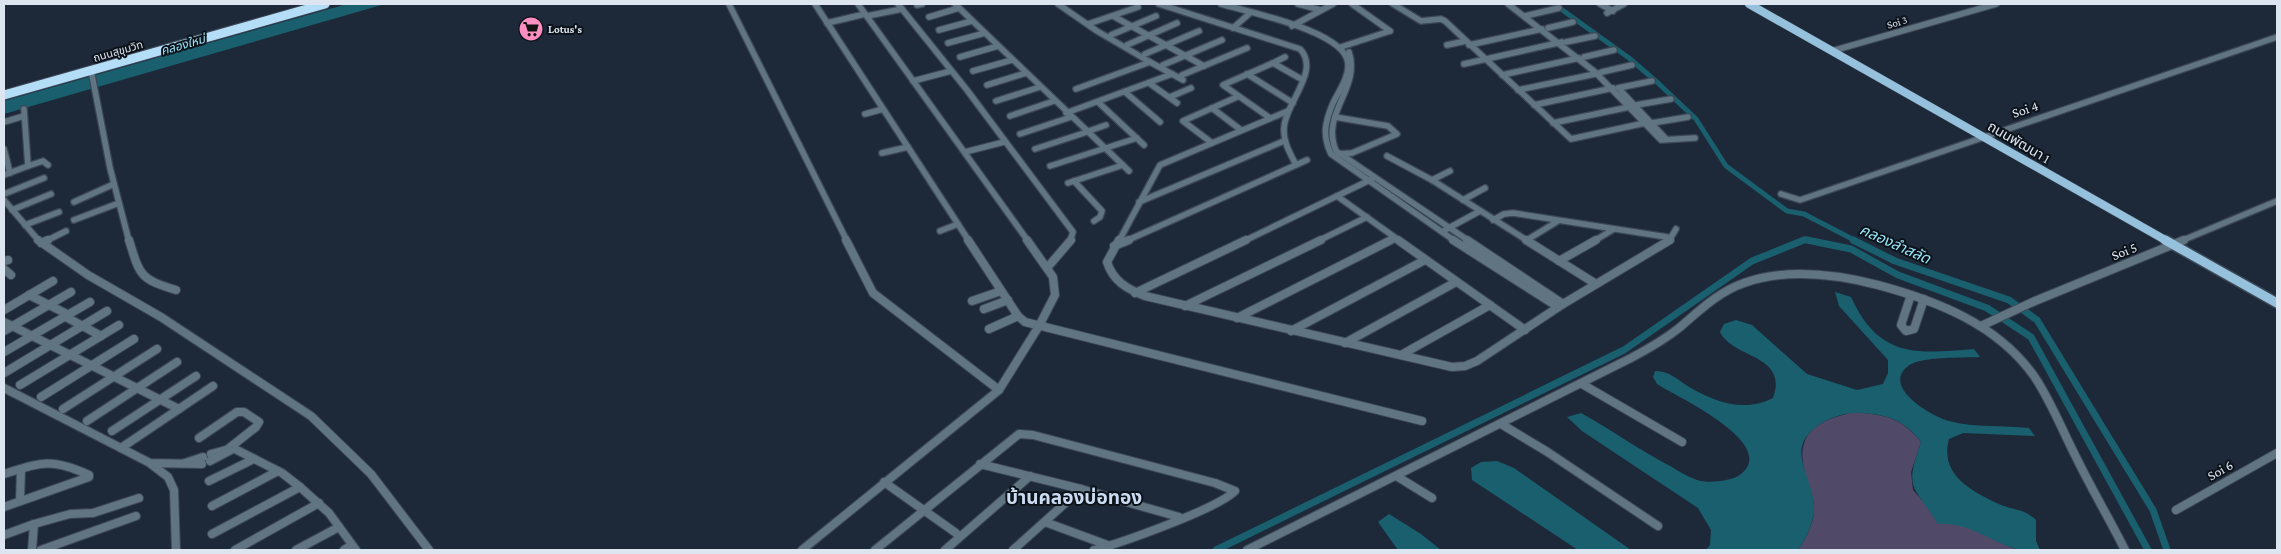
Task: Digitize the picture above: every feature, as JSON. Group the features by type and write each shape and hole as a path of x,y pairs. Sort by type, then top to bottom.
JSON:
{"highway":[{"name":"ถนนสุขุมวิท","path":"4,89 307,4"},
{"name":"ถนนสุขุมวิท","path":"4,95 92,73 325,4"}],"main road":[{"name":"ถนนพัฒนา 1","path":"1749,4 2277,303"}],"street":[{"path":"729,4 873,293 999,390"},
{"path":"815,4 1001,291 1018,316 1025,322 1422,421"},
{"path":"802,550 999,390 1040,326 1055,294 1053,277 1047,268 858,4"},
{"path":"1058,4 1150,62 1182,78 1204,66 1247,48"},
{"path":"1159,4 1300,49 1309,62 1303,80 1283,122 1284,141 1296,165"},
{"path":"1221,4 1326,37 1342,46 1351,54 1354,64 1325,129 1324,142 1328,149 1366,182 1445,230 1560,306"},
{"path":"1298,4 1321,10"},
{"path":"1292,26 1332,4"},
{"path":"1342,46 1390,31 1352,4"},
{"path":"1393,4 1421,21 1443,20 1569,138 1575,139 1645,123"},
{"path":"1508,4 1528,15 1559,8"},
{"path":"1514,4 1600,72 1668,141"},
{"path":"1600,4 1610,12 1624,4"},
{"name":"Soi 3","path":"1832,51 1996,4"},
{"path":"929,17 957,6 1086,132 1129,171"},
{"path":"827,23 900,7 952,71 1074,234 1047,268"},
{"path":"1088,24 1138,7"},
{"path":"1233,28 1249,14"},
{"path":"1113,16 1204,66"},
{"path":"1111,35 1156,16"},
{"path":"939,30 972,21"},
{"path":"1447,45 1545,29 1573,22"},
{"path":"1127,45 1178,23"},
{"path":"1146,54 1200,31"},
{"path":"948,43 985,33"},
{"path":"1464,64 1595,36"},
{"name":"Soi 4","path":"1781,194 1800,200 2277,37"},
{"path":"1163,65 1222,40"},
{"path":"960,56 998,46"},
{"path":"1502,75 1614,50"},
{"path":"1270,118 1237,97 1223,85 1285,57"},
{"path":"973,71 1012,60"},
{"path":"1076,89 1150,62"},
{"path":"1273,62 1303,80"},
{"path":"1518,90 1632,66"},
{"path":"914,81 952,71"},
{"path":"92,73 97,87 97,103 114,184 132,251 141,274 147,280 176,290"},
{"path":"986,85 1026,73"},
{"path":"1020,134 1172,74"},
{"path":"1247,74 1293,103"},
{"path":"1534,106 1652,81"},
{"path":"1149,83 1177,103"},
{"path":"996,100 1040,87"},
{"path":"1170,97 1191,88"},
{"path":"1125,92 1160,122"},
{"path":"1212,143 1183,121 1237,97"},
{"path":"1553,122 1671,99"},
{"path":"1338,100 1331,128 1330,142 1338,154 1366,182"},
{"path":"1010,116 1054,101"},
{"path":"1098,102 1144,145"},
{"path":"1633,105 1645,123 1661,140 1696,138"},
{"path":"24,108 28,166"},
{"path":"1212,108 1242,130"},
{"path":"865,114 883,109"},
{"path":"1288,111 1160,165 1114,246 1107,262 1114,278 1135,293 1185,306 1452,367 1464,366 1476,361 1560,306 1670,239 1676,229"},
{"path":"4,122 24,116"},
{"path":"1335,117 1388,126 1397,134 1352,153 1338,154"},
{"path":"1652,123 1688,117"},
{"path":"1035,149 1106,125"},
{"path":"1050,166 1137,138"},
{"path":"1139,202 1284,141"},
{"path":"965,152 1004,142"},
{"path":"882,153 908,146"},
{"path":"4,149 7,174 43,161 48,165"},
{"path":"1387,156 1432,180 1596,284"},
{"path":"1114,246 1306,160"},
{"path":"1094,221 1100,217 1102,211 1071,182 1123,165"},
{"path":"1432,180 1450,171"},
{"path":"4,194 44,178"},
{"path":"1135,293 1366,182"},
{"path":"74,202 114,184"},
{"path":"1463,200 1485,188"},
{"path":"12,210 52,194"},
{"path":"1337,196 1525,330"},
{"path":"4,200 41,243 88,275 161,317 270,387 311,416 371,474 429,550"},
{"name":"Soi 5","path":"1981,326 1994,318 2277,201"},
{"path":"74,220 119,203"},
{"path":"1445,230 1480,211"},
{"path":"24,225 59,212"},
{"path":"1493,220 1509,213 1670,239"},
{"path":"1185,306 1367,217"},
{"path":"1527,240 1558,221"},
{"path":"940,231 958,224"},
{"path":"1559,261 1614,229"},
{"path":"41,243 66,231"},
{"path":"1237,318 1394,238"},
{"path":"1291,331 1425,260"},
{"path":"4,269 11,275"},
{"path":"1247,550 1398,477 1582,384 1661,341 1717,298 1741,284 1790,274 1859,280 1924,299 1981,326 1999,339 2033,375 2125,550"},
{"path":"4,310 53,281"},
{"path":"1345,343 1456,282"},
{"path":"972,301 1001,291"},
{"path":"4,331 71,292"},
{"path":"29,295 49,304 101,336"},
{"path":"1911,295 1901,324 1906,331 1914,329 1924,299"},
{"path":"984,309 1008,300"},
{"path":"4,352 90,302"},
{"path":"1401,355 1490,305"},
{"path":"4,372 107,311"},
{"path":"989,329 1018,316"},
{"path":"4,322 179,409"},
{"path":"20,385 119,325"},
{"path":"41,397 134,339"},
{"path":"63,409 157,349"},
{"path":"87,421 177,362"},
{"path":"112,431 196,376"},
{"path":"1582,384 1682,442"},
{"path":"121,448 213,386"},
{"path":"4,388 121,448 150,464 168,477 174,490 176,550"},
{"path":"150,464 184,464 207,459 230,449 256,428 259,422 244,412 237,412 198,438"},
{"path":"1501,424 1546,451 1658,526"},
{"path":"875,550 1010,440 1024,433 1215,483 1235,491 1218,501 1110,546 1094,550"},
{"path":"230,449 278,471 319,503 354,548 344,550"},
{"name":"Soi 6","path":"2176,510 2277,453"},
{"path":"209,481 254,459"},
{"path":"4,474 50,461 58,462 89,475 89,477 4,506"},
{"path":"980,464 1081,489 1179,517"},
{"path":"20,501 21,469"},
{"path":"212,506 278,471"},
{"path":"945,550 1030,476"},
{"path":"1398,477 1432,498"},
{"path":"884,482 956,533"},
{"path":"212,534 300,487"},
{"path":"1013,550 1081,489"},
{"path":"4,535 70,514 93,513 139,498"},
{"path":"235,550 319,503"},
{"path":"41,550 136,516"},
{"path":"1045,522 1110,546"},
{"path":"32,550 34,524"},
{"path":"296,550 339,527"}],"shaded area":[{"path":"1854,412 1884,416 1899,422 1921,442 1911,472 1913,490 1927,506 1951,523 1967,527 2017,550 1798,550 1809,531 1814,511 1803,459 1803,447 1806,438 1820,424"}],"water":[{"path":"347,4 385,4 4,114 4,101"},
{"path":"1835,292 1851,297 1862,317 1874,332 1887,342 1901,348 1934,352 1974,349 1980,357 1932,359 1914,363 1908,366 1901,374 1900,383 1904,391 1921,407 1949,421 1969,425 2029,428 2035,436 1963,433 1949,439 1947,452 1953,472 1969,488 2001,505 2027,513 2036,520 2036,541 2040,550 2019,550 1969,529 1949,524 1938,524 1917,493 1912,479 1921,442 1908,428 1888,417 1852,413 1831,418 1822,423 1809,433 1803,443 1801,454 1813,499 1814,512 1808,532 1798,550 1706,550 1710,545 1711,530 1698,508 1582,431 1567,417 1581,413 1659,460 1697,480 1716,482 1737,476 1741,474 1749,462 1747,449 1736,435 1721,422 1657,384 1653,377 1655,371 1675,377 1707,396 1729,404 1751,405 1773,398 1776,384 1773,373 1767,365 1736,348 1720,332 1724,324 1736,320 1752,325 1807,374 1857,390 1883,384 1888,373 1888,360 1839,306"},
{"path":"1497,461 1514,468 1631,550 1578,550 1472,480 1471,468 1481,462"},
{"path":"1389,514 1421,534 1441,550 1398,550 1378,522"}],"waterway":[{"name":"คลองลำสลัด","path":"1554,4 1629,58 1658,83 1696,119 1726,166 1787,211 1804,214 1856,241"},
{"path":"1801,241 1805,239 1813,241"},
{"path":"1216,550 1624,350 1752,261 1804,240"},
{"path":"1807,240 1851,249 1898,275 1987,308 2031,337 2148,550"},
{"name":"คลองลำสลัด","path":"1853,240 1895,261 2009,300 2037,320 2153,510 2167,550"}],"place":[{"name":"Lotus's","path":"531,29"}],"district":[{"name":"บ้านคลองบ่อทอง","path":"1074,497"}],"water label":[{"name":"คลองใหม่","path":"183,45"}]}
